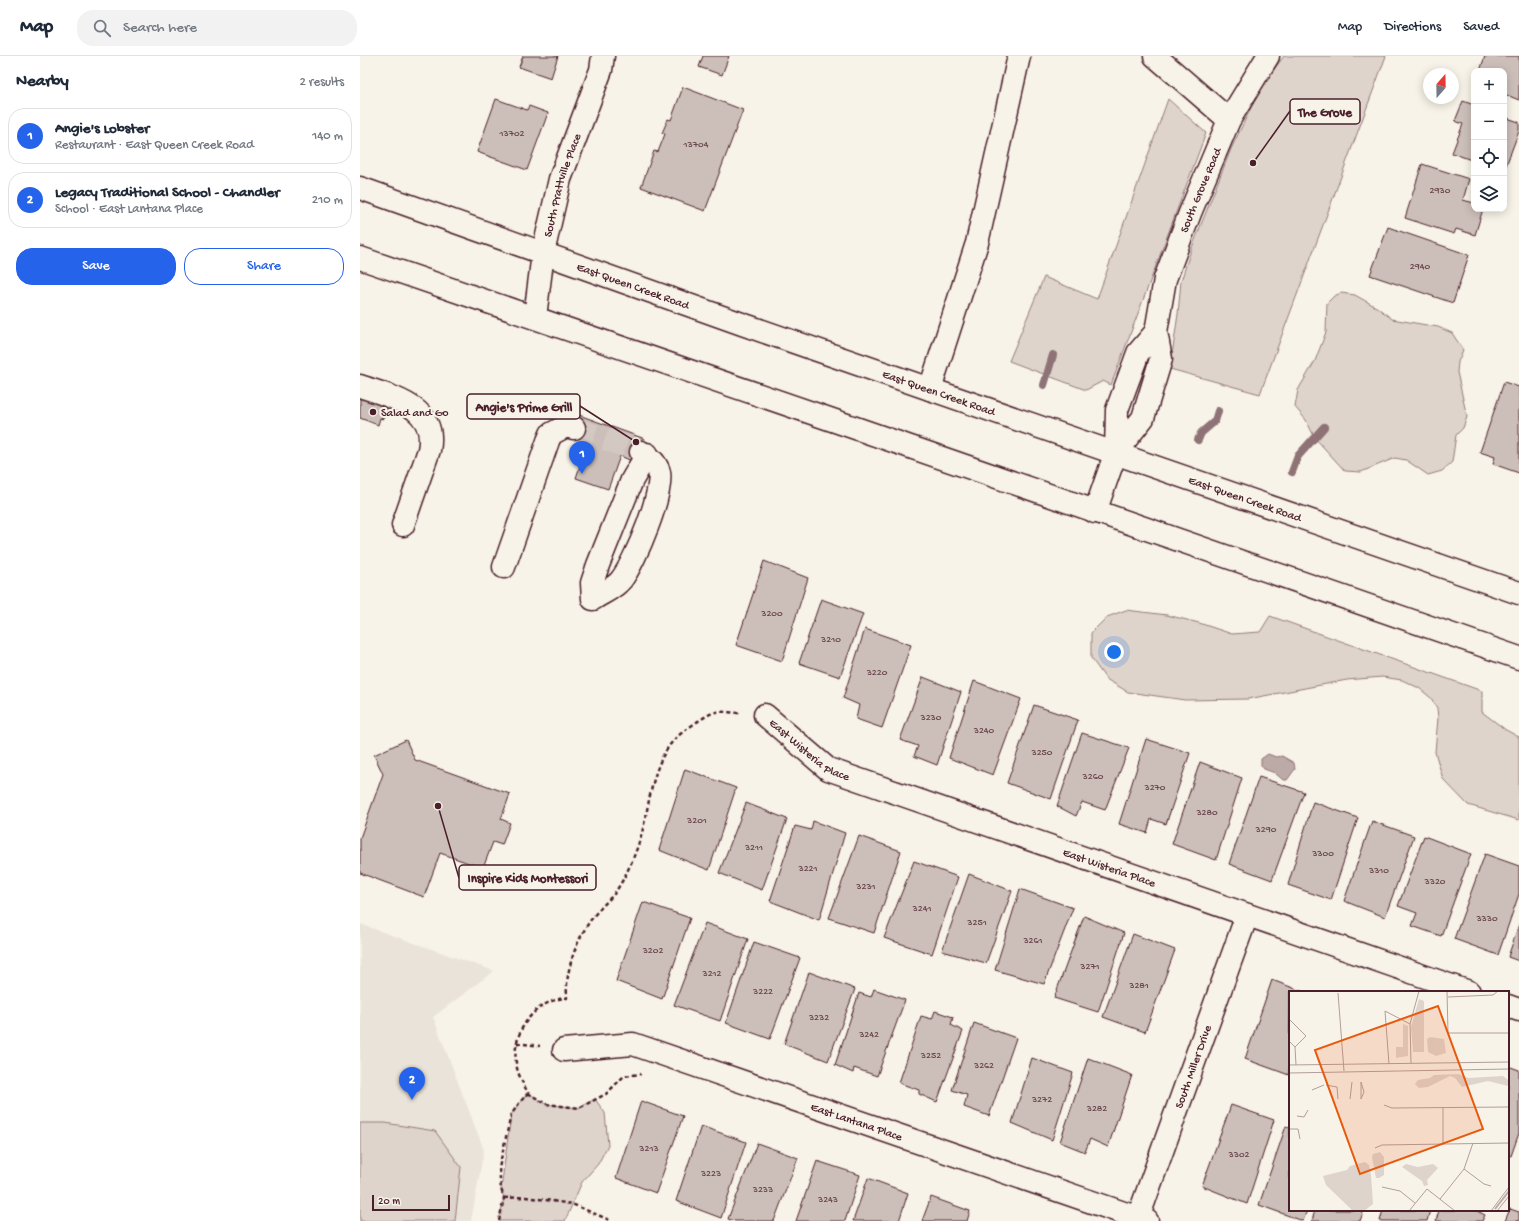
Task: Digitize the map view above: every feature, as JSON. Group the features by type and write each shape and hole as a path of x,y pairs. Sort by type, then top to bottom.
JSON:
{"main road":[{"name":"South Prattville Place","path":"535,317 543,253 560,179 601,70 603,56"},
{"path":"930,390 977,243 1020,56"},
{"path":"1156,56 1229,120"},
{"name":"South Grove Road","path":"1096,512 1116,452 1143,418 1161,360 1156,332 1165,279 1190,213 1229,120 1268,56"},
{"name":"East Queen Creek Road","path":"360,188 930,390 1116,452 1519,593"},
{"path":"360,258 896,441 1096,512 1519,658"},
{"path":"360,386 410,404 419,411 429,430 431,440 429,450 403,525"},
{"path":"504,567 551,434 566,426 574,428"},
{"path":"644,453 659,469 659,489 639,548 621,581 593,598 592,582 644,453"},
{"name":"East Wisteria Place","path":"765,715 828,769 1466,991"},
{"name":"South Miller Drive","path":"1142,1219 1247,914"},
{"path":"1509,1006 1519,1010"},
{"name":"East Lantana Place","path":"564,1050 633,1044 1142,1219"}],"path":[{"path":"643,1074 624,1076 606,1094 578,1108 546,1104 528,1094 521,1081 517,1068 515,1051 521,1031 533,1012 558,999 566,998 566,990 576,947 590,921 614,893 630,867 641,836 650,795 662,758 674,740 697,722 716,712 765,715"},
{"path":"499,1221 504,1198 498,1168 511,1115 528,1094"},
{"path":"504,1198 526,1197 572,1204 612,1221"}],"shaded area":[{"path":"1284,56 1386,56 1260,394 1170,369 1181,281 1191,250 1231,149 1261,87"},
{"path":"1168,99 1206,133 1111,385 1103,381 1086,390 1009,361 1044,277 1097,299"},
{"path":"1341,293 1355,295 1378,308 1392,319 1438,327 1452,333 1463,350 1458,362 1457,372 1467,417 1463,428 1456,435 1452,462 1442,471 1428,475 1406,460 1395,458 1361,472 1345,471 1315,438 1306,420 1295,407 1298,390 1315,361 1326,332 1327,303 1334,296"},
{"path":"1126,610 1167,615 1199,623 1232,634 1260,632 1270,616 1482,691 1482,712 1506,730 1519,737 1519,820 1468,805 1443,779 1435,752 1438,718 1437,708 1431,698 1419,688 1402,680 1382,677 1347,680 1248,699 1185,700 1128,692 1106,679 1091,658 1091,633 1107,617"},
{"path":"1268,754 1276,757 1282,756 1294,763 1295,769 1287,780 1283,780 1275,773 1264,769 1261,765 1261,759"},
{"path":"360,924 494,971 433,1017 484,1150 471,1221 360,1221"},
{"path":"528,1093 546,1104 578,1108 595,1099 605,1113 608,1145 598,1164 582,1182 565,1221 499,1221 504,1198 501,1189 511,1115"},
{"path":"360,1123 385,1123 435,1131 461,1167 455,1221 360,1221"}],"building":[{"path":"523,56 558,56 551,78 519,67"},
{"path":"703,56 729,56 722,75 699,67"},
{"path":"1485,56 1519,56 1519,100 1507,95 1507,68 1481,68"},
{"path":"683,87 743,110 705,211 641,187 654,151 658,152 665,134 662,133 668,119 671,120"},
{"path":"496,99 527,110 529,106 548,113 527,170 477,152"},
{"path":"1463,101 1471,104 1471,160 1452,153 1463,124 1455,121"},
{"path":"1507,118 1519,122 1519,131 1507,163"},
{"path":"1422,164 1469,179 1463,200 1471,202 1471,212 1482,212 1475,235 1456,229 1454,234 1405,218"},
{"path":"1388,227 1469,255 1453,303 1370,275"},
{"path":"1504,382 1519,387 1519,473 1493,464 1495,457 1480,452"},
{"name":"Salad and Go","path":"360,396 388,407 383,419 380,418 378,425 360,418"},
{"path":"579,415 645,439 637,463 620,456 608,489 576,478 588,442 571,436"},
{"path":"764,561 808,578 782,661 736,645"},
{"path":"821,599 863,614 840,677 799,663"},
{"path":"865,629 911,645 882,728 856,719 859,705 843,698"},
{"path":"923,677 961,692 937,765 914,756 918,746 900,740"},
{"path":"974,681 1021,699 993,775 949,758"},
{"path":"1034,705 1078,720 1051,799 1007,783"},
{"path":"1082,733 1129,748 1105,810 1082,802 1076,816 1057,806"},
{"path":"1146,739 1190,753 1166,824 1151,819 1147,833 1119,824"},
{"path":"406,740 415,760 510,794 501,819 510,823 502,845 493,842 483,868 440,853 424,897 360,873 360,838 383,774 374,755"},
{"path":"1200,762 1242,778 1216,860 1172,844"},
{"path":"685,769 736,788 709,870 659,850"},
{"path":"1259,777 1304,792 1272,880 1229,864"},
{"path":"1313,802 1358,818 1331,900 1288,885"},
{"path":"746,803 787,819 762,890 719,873"},
{"path":"813,821 845,833 819,920 770,901 795,826 811,830"},
{"path":"1372,821 1414,836 1385,917 1344,901"},
{"path":"859,836 901,851 874,933 829,918"},
{"path":"1424,836 1471,854 1441,936 1412,926 1417,913 1398,906"},
{"path":"1485,854 1519,866 1519,894 1498,955 1454,939"},
{"path":"914,861 958,877 932,954 884,938"},
{"path":"969,874 1012,891 986,963 942,951"},
{"path":"1020,889 1073,908 1044,984 995,970"},
{"path":"643,902 690,918 662,999 616,981"},
{"path":"1084,916 1124,933 1098,1012 1054,998"},
{"path":"705,923 748,939 720,1021 674,1005"},
{"path":"1519,924 1519,961 1508,957"},
{"path":"1133,934 1175,950 1145,1032 1103,1017"},
{"path":"754,942 800,958 770,1039 726,1023"},
{"path":"809,972 855,989 828,1061 784,1044"},
{"path":"1272,980 1301,991 1289,991 1289,1075 1245,1059"},
{"path":"874,989 905,1000 877,1076 854,1068 853,1073 835,1065 859,993 871,997"},
{"path":"935,1011 953,1017 951,1025 963,1031 937,1102 919,1094 919,1090 899,1083 921,1016 932,1019"},
{"path":"974,1023 1016,1038 989,1116 964,1107 967,1095 952,1090"},
{"path":"1032,1058 1073,1073 1052,1140 1012,1123"},
{"path":"1088,1058 1132,1075 1108,1147 1090,1139 1085,1152 1060,1142"},
{"path":"1509,1066 1519,1070 1519,1133 1511,1156 1509,1155"},
{"path":"641,1101 683,1116 656,1193 616,1178"},
{"path":"1231,1105 1274,1120 1247,1204 1202,1186"},
{"path":"701,1126 746,1142 721,1218 676,1201"},
{"path":"1286,1126 1289,1128 1289,1211 1307,1211 1303,1221 1259,1205"},
{"path":"757,1143 798,1158 774,1221 735,1221 728,1219"},
{"path":"817,1161 860,1175 845,1221 796,1221"},
{"path":"868,1178 908,1193 899,1221 853,1221"},
{"path":"931,1197 970,1211 967,1221 922,1221"},
{"path":"1510,1209 1519,1212 1519,1221 1505,1221"},
{"path":"1315,1211 1364,1211 1360,1221 1312,1221"},
{"path":"1383,1211 1430,1211 1427,1221 1380,1221"},
{"path":"1439,1211 1477,1211 1485,1215 1482,1221 1436,1221"}],"waterway":[{"path":"1044,385 1053,355"},
{"path":"1198,440 1201,433 1215,421 1218,411"},
{"path":"1292,472 1298,456 1324,427"}],"tunnel":[{"path":"574,428 641,452"}],"place":[{"name":"The Grove","path":"1253,163"},
{"name":"Salad and Go","path":"373,412"},
{"name":"Angie's Prime Grill","path":"636,442"},
{"name":"Angie's Lobster","path":"582,474"},
{"name":"Inspire Kids Montessori","path":"438,806"},
{"name":"Legacy Traditional School - Chandler","path":"412,1100"}]}
